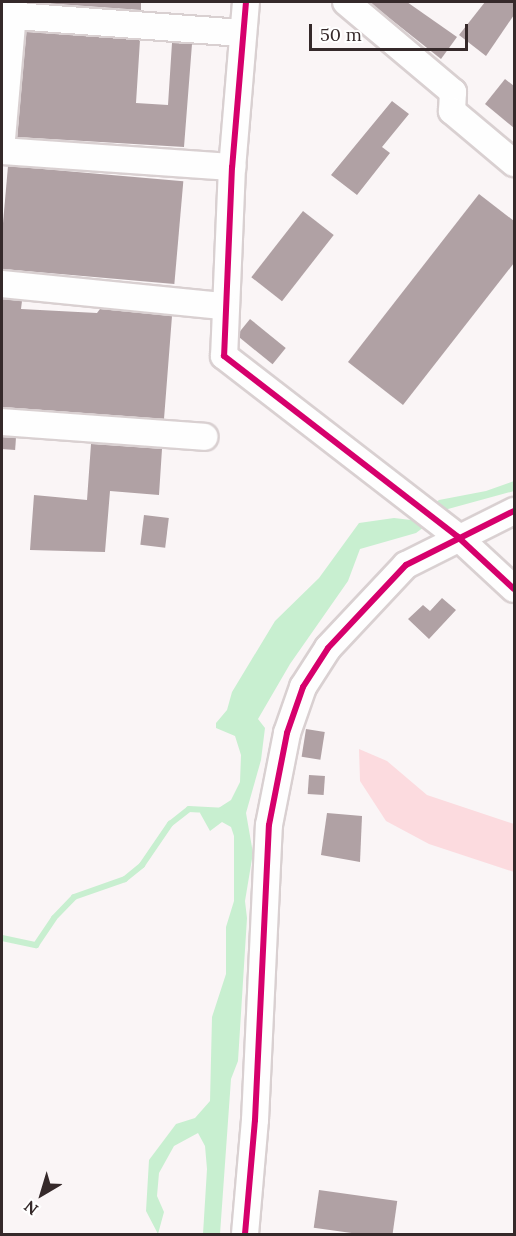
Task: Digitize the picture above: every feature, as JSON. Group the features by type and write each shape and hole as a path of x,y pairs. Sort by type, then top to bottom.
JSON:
{"street":[{"path":"246,2 232,167 224,306 224,356 458,537 514,589"},
{"path":"346,2 453,92 452,111 514,164"},
{"path":"2,138 9,11 242,33"},
{"path":"2,151 232,167"},
{"path":"2,284 224,306"},
{"path":"2,422 204,437"},
{"path":"245,1234 255,1120 269,825 286,733 303,687 328,648 406,565 514,511"}],"shaded area":[{"path":"514,481 514,491 448,509 416,533 360,549 348,581 290,664 258,719 265,728 261,760 246,813 253,853 245,901 247,918 238,1061 231,1079 220,1234 203,1234 207,1169 205,1146 198,1133 174,1146 159,1173 157,1196 164,1212 158,1234 146,1211 149,1160 176,1124 195,1118 210,1101 212,1017 226,974 226,927 234,901 234,836 231,827 222,822 210,831 200,813 202,807 217,809 231,800 240,782 241,755 235,736 216,728 216,723 227,710 232,692 275,621 319,578 359,523 394,518 411,520 439,500 486,491"},
{"path":"359,749 387,761 427,795 514,824 514,872 429,844 386,821 360,781"}],"building":[{"path":"29,2 141,2 141,10"},
{"path":"369,2 407,2 457,37 441,59"},
{"path":"485,2 514,2 514,15 486,56 459,35"},
{"path":"26,32 140,40 136,103 168,105 172,43 192,44 184,147 17,137"},
{"path":"505,79 514,86 514,128 485,104"},
{"path":"392,101 409,114 382,147 390,153 357,195 331,175"},
{"path":"8,166 183,181 174,284 2,269 2,235"},
{"path":"479,194 514,221 514,263 403,405 348,362"},
{"path":"303,211 334,235 282,301 251,277"},
{"path":"2,299 22,301 21,309 97,313 100,309 172,316 164,419 2,407"},
{"path":"250,319 286,348 273,364 237,335"},
{"path":"2,437 16,438 15,450 2,449"},
{"path":"91,444 162,449 159,495 110,491 105,552 30,550 34,495 87,500"},
{"path":"144,515 169,518 165,548 140,545"},
{"path":"442,598 456,610 429,639 408,619 423,605 430,611"},
{"path":"306,729 325,732 320,760 302,757"},
{"path":"309,775 325,776 324,795 308,794"},
{"path":"327,813 362,816 360,862 321,855"},
{"path":"319,1190 397,1201 393,1234 359,1234 314,1228"}],"waterway":[{"path":"2,938 36,945 54,918 74,897 125,879 142,865 170,824 189,809 222,811"}],"cycle path":[{"path":"246,2 232,167 224,356 458,537 514,589"},
{"path":"245,1234 255,1120 269,825 287,733 303,687 328,648 406,565 514,511"}]}
